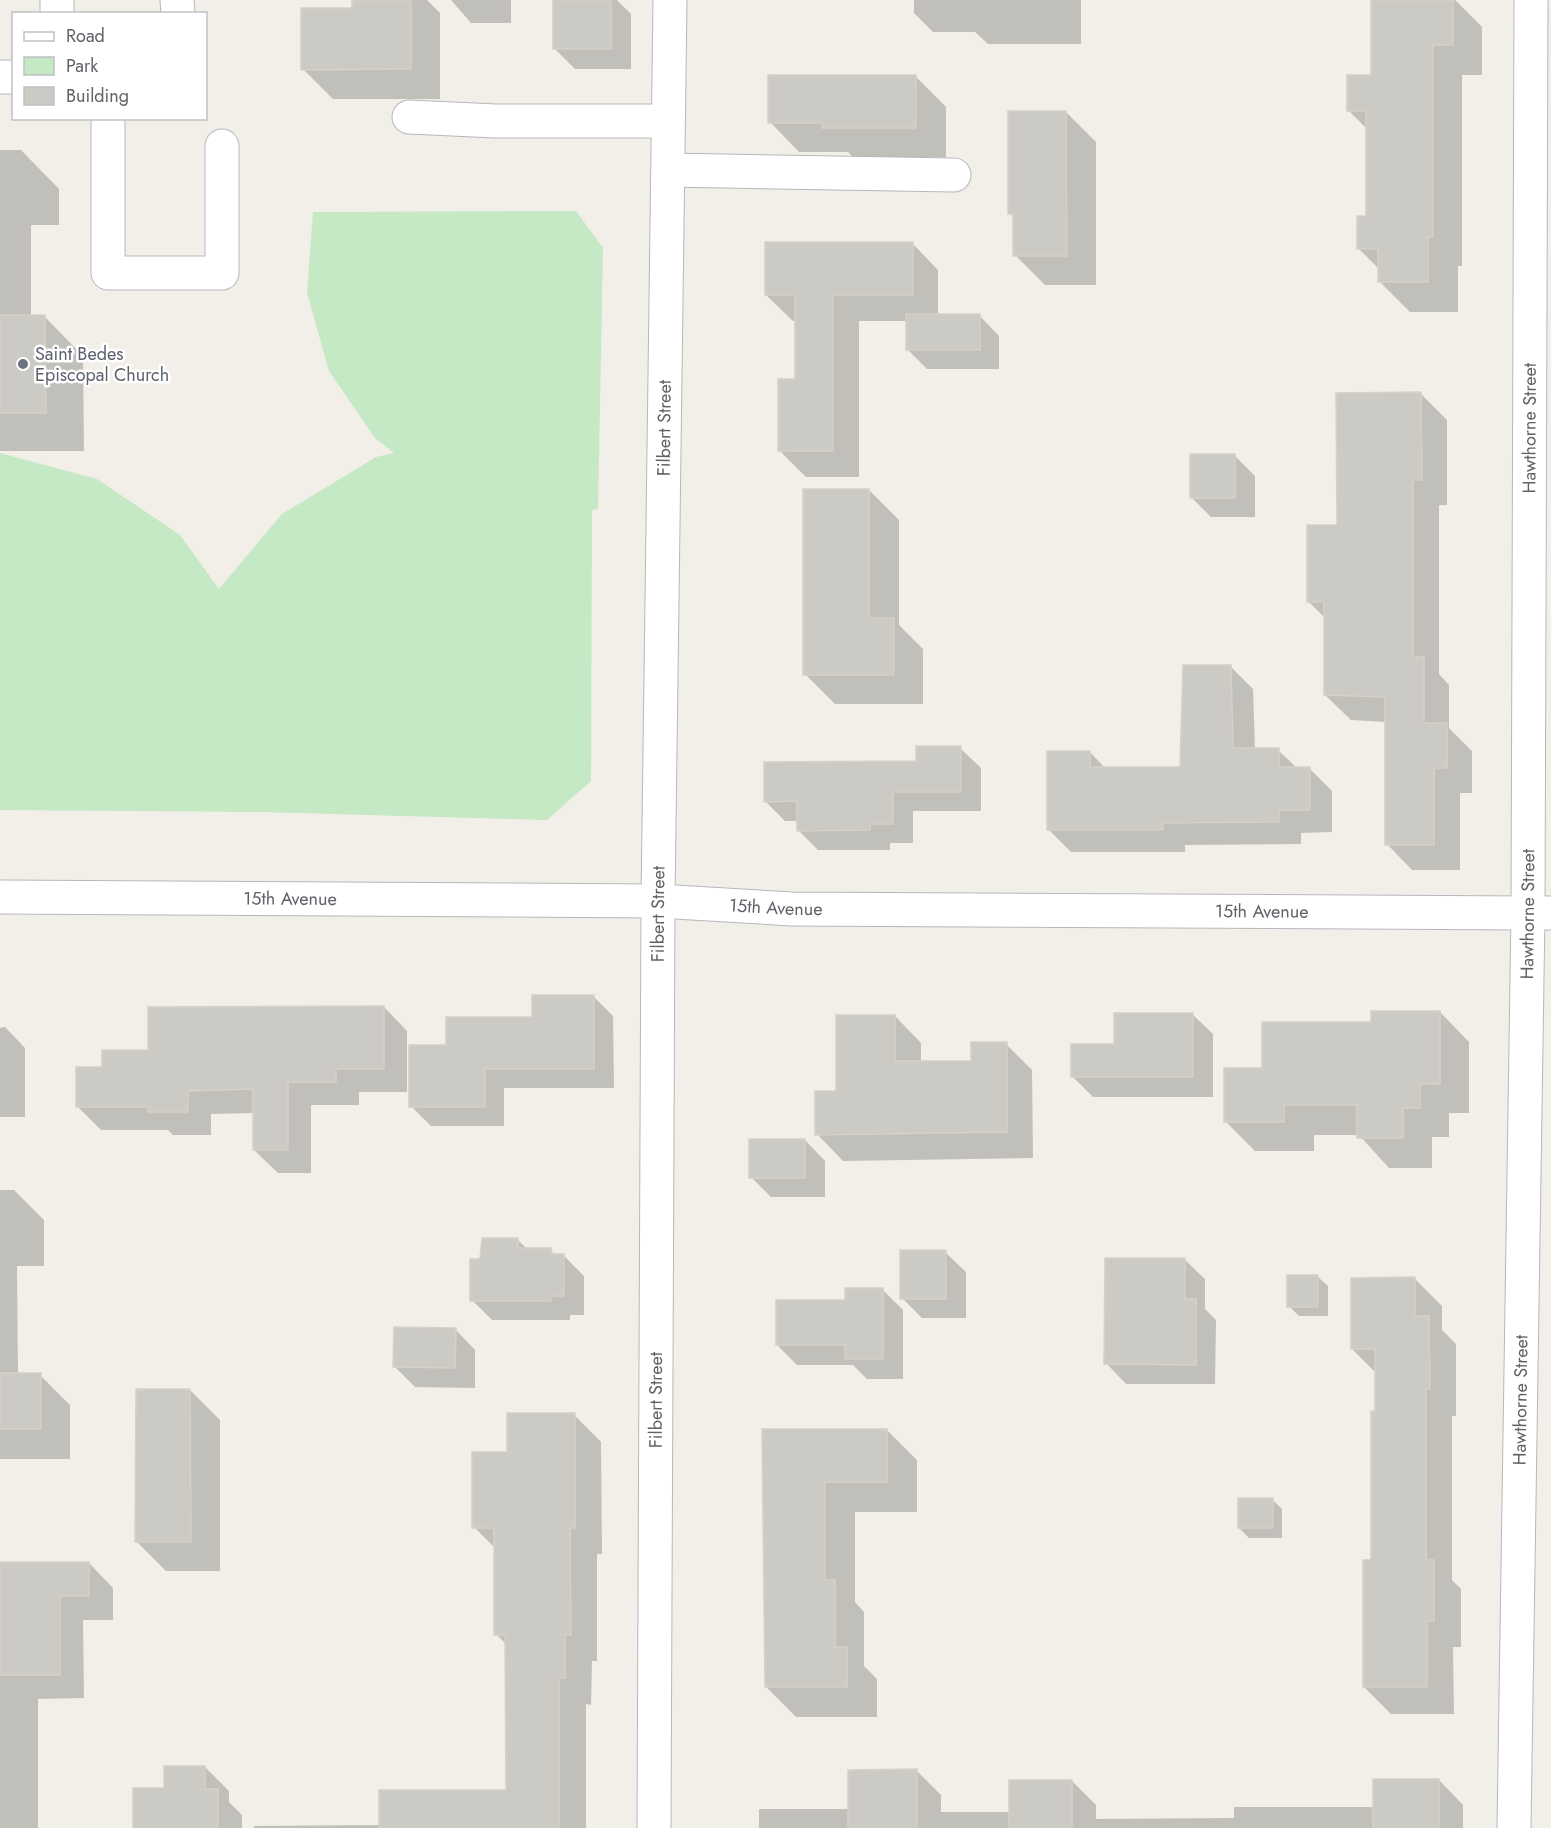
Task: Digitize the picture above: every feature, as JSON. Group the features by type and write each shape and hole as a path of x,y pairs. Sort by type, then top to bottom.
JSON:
{"street":[{"name":"Filbert Street","path":"654,1828 658,901 670,0"},
{"name":"Hawthorne Street","path":"1514,1828 1539,913 1532,0"},
{"path":"409,117 496,122 668,122"},
{"path":"108,120 108,273 222,273 222,146"},
{"path":"668,170 954,175"},
{"name":"15th Avenue","path":"0,897 658,901 792,909 1539,913"}],"green space":[{"path":"576,211 603,248 598,509 592,510 591,781 547,820 262,812 0,810 0,453 97,479 180,535 219,589 282,514 376,457 394,453 375,438 329,371 307,293 313,212"}],"building":[{"path":"352,0 411,0 411,69 301,70 301,8 352,8"},
{"path":"553,0 611,0 611,49 553,49"},
{"path":"1371,0 1453,0 1453,45 1433,45 1433,237 1428,237 1428,282 1378,282 1378,249 1357,249 1357,216 1366,216 1366,111 1347,111 1347,75 1371,75"},
{"path":"768,75 916,75 916,128 822,128 822,123 768,123"},
{"path":"1008,111 1066,111 1067,256 1013,256 1013,214 1008,214"},
{"path":"765,242 913,242 913,295 833,295 833,451 778,451 778,379 795,379 795,295 765,295"},
{"path":"906,314 980,314 980,350 906,350"},
{"name":"Saint Bedes Episcopal Church","path":"0,315 45,315 46,413 0,413"},
{"path":"1421,392 1422,480 1413,480 1413,657 1424,657 1424,723 1447,723 1447,768 1434,768 1434,845 1385,845 1385,697 1324,695 1324,602 1307,602 1307,525 1337,525 1336,393"},
{"path":"1190,454 1235,454 1235,498 1190,498"},
{"path":"803,489 869,489 869,618 894,618 894,675 803,675"},
{"path":"1183,665 1231,665 1233,748 1279,748 1279,767 1310,767 1310,810 1279,810 1279,822 1163,823 1163,830 1047,830 1047,751 1090,751 1090,767 1180,767"},
{"path":"916,746 961,746 961,792 893,792 893,824 870,824 870,830 797,831 797,801 764,802 764,762 916,761"},
{"path":"532,995 594,995 594,1069 485,1069 485,1107 409,1107 409,1045 446,1045 446,1017 532,1017"},
{"path":"384,1006 384,1069 336,1069 336,1082 288,1082 288,1150 253,1150 253,1089 188,1091 188,1112 148,1112 148,1107 76,1107 76,1067 102,1067 102,1050 148,1050 148,1007"},
{"path":"1371,1011 1440,1011 1440,1084 1420,1084 1420,1108 1403,1108 1403,1138 1357,1138 1357,1105 1284,1105 1284,1122 1224,1122 1224,1068 1262,1068 1262,1022 1371,1022"},
{"path":"1114,1013 1193,1013 1193,1077 1071,1077 1071,1044 1114,1044"},
{"path":"836,1015 895,1015 895,1061 971,1061 971,1042 1007,1042 1007,1132 815,1135 815,1091 836,1091"},
{"path":"749,1139 805,1139 805,1178 749,1178"},
{"path":"482,1238 518,1238 518,1248 551,1248 551,1254 564,1254 564,1296 551,1296 551,1301 470,1301 470,1259 480,1259"},
{"path":"900,1250 946,1250 946,1299 900,1299"},
{"path":"1105,1258 1185,1258 1185,1299 1196,1299 1196,1365 1104,1364"},
{"path":"1287,1275 1318,1275 1318,1307 1287,1307"},
{"path":"1415,1277 1415,1316 1429,1316 1430,1389 1426,1389 1426,1560 1434,1560 1434,1621 1427,1621 1427,1687 1363,1687 1363,1560 1371,1560 1371,1411 1375,1411 1375,1349 1351,1349 1351,1278"},
{"path":"845,1288 883,1288 883,1359 845,1359 845,1345 776,1345 776,1300 845,1300"},
{"path":"394,1327 456,1328 455,1368 393,1367"},
{"path":"0,1373 41,1373 41,1429 0,1429"},
{"path":"136,1389 190,1389 191,1542 135,1542"},
{"path":"507,1413 575,1413 575,1528 570,1528 571,1635 565,1635 565,1678 559,1678 559,1828 379,1828 379,1790 506,1790 505,1635 494,1635 494,1528 472,1528 472,1452 507,1452"},
{"path":"762,1429 887,1429 887,1482 825,1482 825,1580 835,1580 835,1647 847,1647 847,1687 765,1687"},
{"path":"1238,1498 1273,1498 1273,1528 1238,1528"},
{"path":"0,1562 89,1562 89,1596 60,1596 60,1675 0,1675"},
{"path":"164,1766 205,1766 205,1789 218,1789 218,1828 133,1828 133,1788 164,1788"},
{"path":"917,1769 917,1828 848,1828 848,1770"},
{"path":"1373,1779 1439,1779 1439,1828 1373,1828"},
{"path":"1009,1780 1072,1780 1072,1828 1009,1828"}],"place":[{"name":"Saint Bedes Episcopal Church","path":"23,364"}]}
